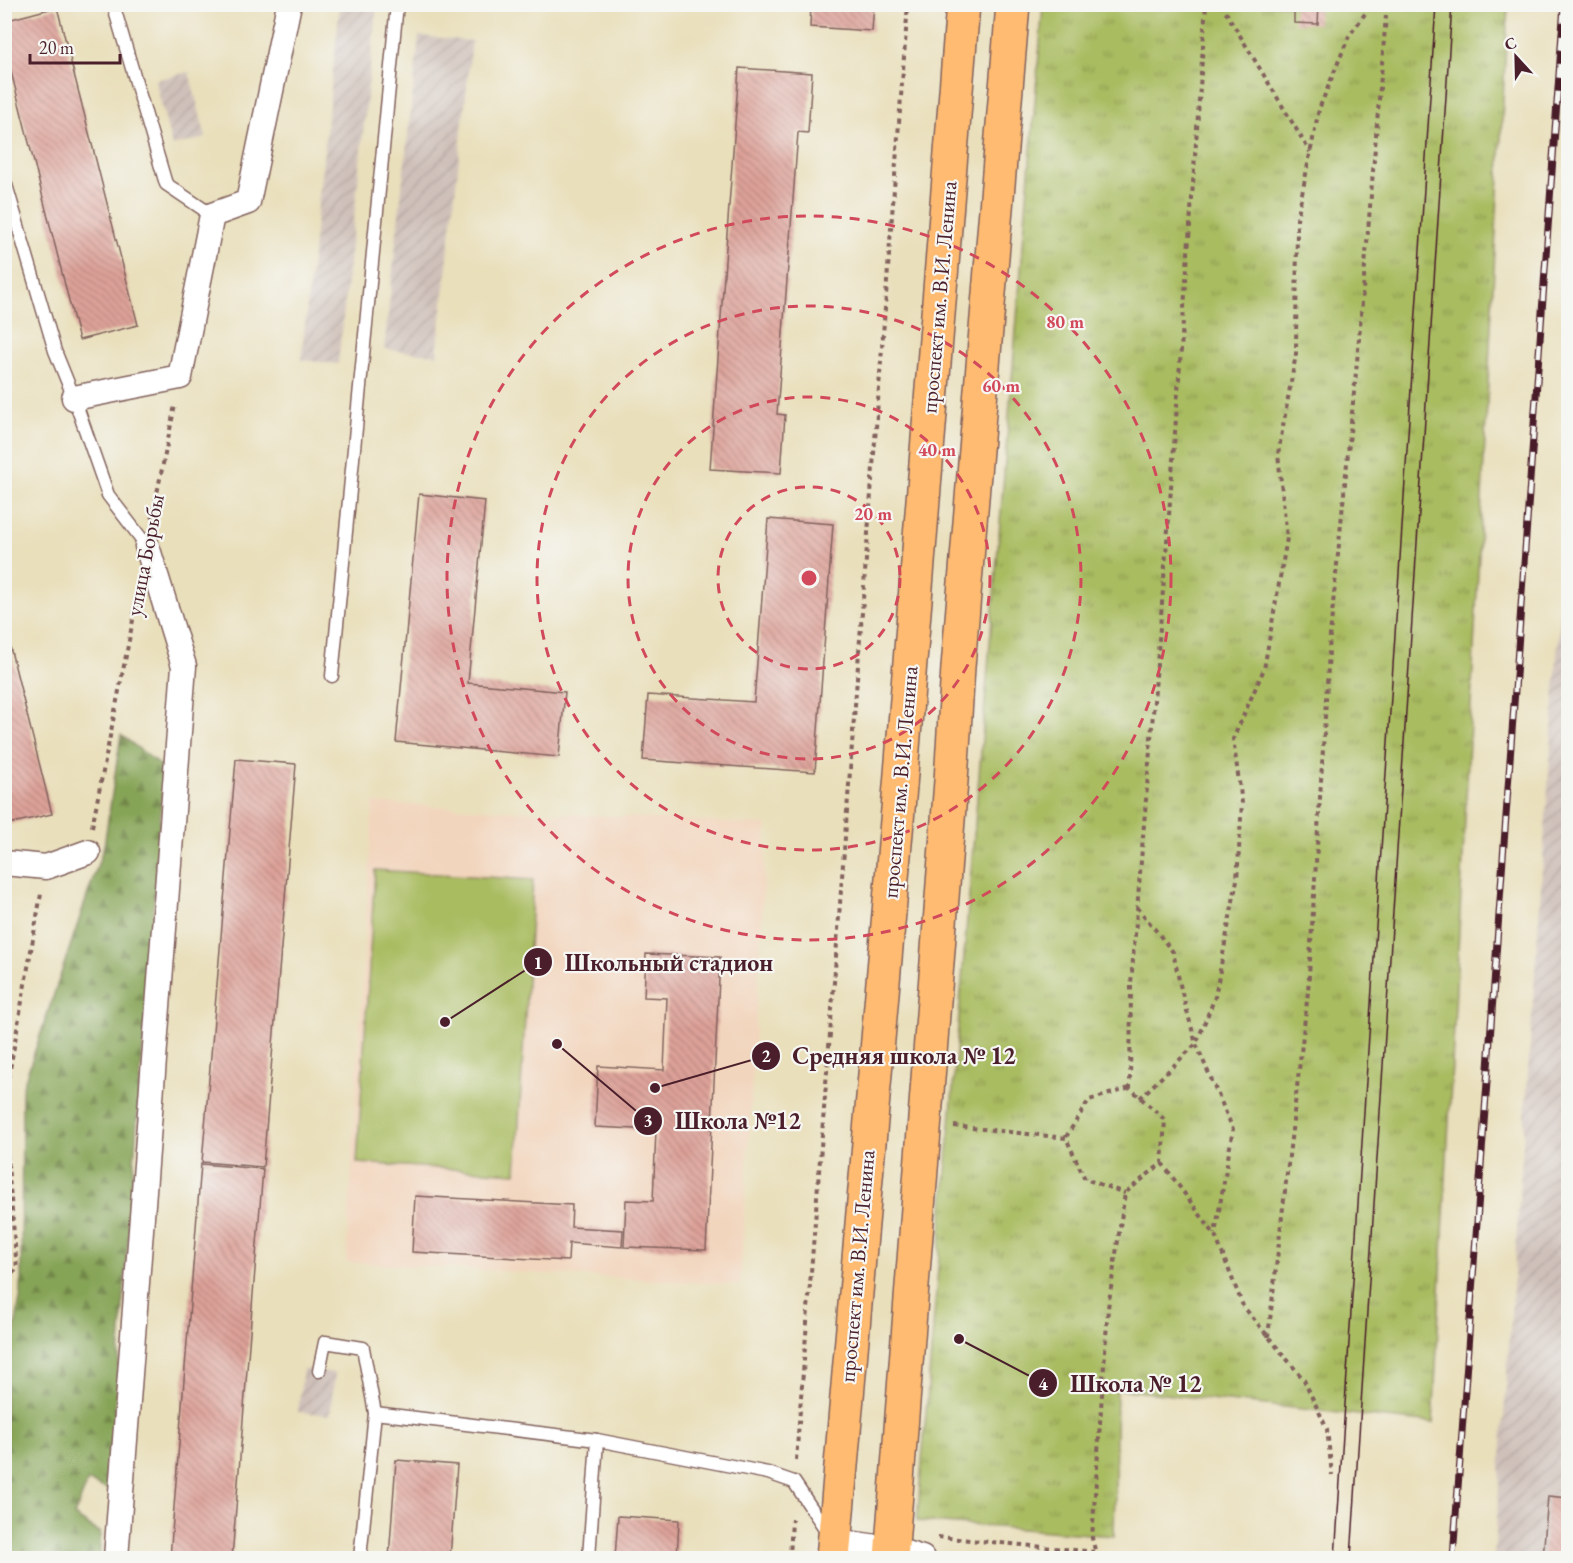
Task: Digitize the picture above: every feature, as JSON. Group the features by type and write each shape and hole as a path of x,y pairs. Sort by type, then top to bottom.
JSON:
{"main road":[{"name":"проспект им. В.И. Ленина","path":"833,1550 899,798 963,4"},
{"path":"902,1555 959,656 1013,4"}],"street":[{"path":"74,398 180,378 212,215 249,202 289,4"},
{"path":"116,1558 184,666 147,546"},
{"path":"4,863 46,867 88,852"},
{"path":"833,1550 902,1555"}],"lane":[{"path":"113,4 166,184 212,215"},
{"path":"332,676 397,4"},
{"path":"4,178 55,351 108,495 147,546"},
{"path":"320,1371 324,1342 363,1348 375,1413 360,1558"},
{"path":"375,1413 597,1440 768,1473 794,1482 833,1550"},
{"path":"589,1558 597,1440"}],"path":[{"path":"790,1558 908,4"},
{"path":"1206,4 1168,529 1131,984 1130,1088 1165,1120 1162,1163 1215,1235 1243,1306 1304,1380 1327,1429 1332,1475"},
{"path":"1221,4 1310,153"},
{"path":"1140,1098 1196,1044 1215,997 1236,880 1242,803 1233,739 1264,669 1287,538 1278,454 1296,354 1297,219 1319,109 1349,36 1372,4"},
{"path":"1268,1337 1308,992 1330,635 1357,362 1387,4"},
{"name":"улица Борьбы","path":"147,546 180,378"},
{"name":"улица Борьбы","path":"88,852 136,605"},
{"path":"4,1104 46,867"},
{"path":"1137,907 1173,952 1196,1044 1233,1129 1215,1235"},
{"path":"1066,1138 1089,1100 1130,1088"},
{"path":"4,1118 17,1269 4,1281"},
{"path":"972,1129 1066,1138"},
{"path":"1066,1138 1085,1179 1125,1193"},
{"path":"1097,1558 1092,1538 1108,1308 1125,1193 1162,1163"},
{"path":"936,1537 1096,1552"}],"shaded area":[{"path":"340,5 377,5 338,364 301,360"},
{"path":"419,36 472,41 437,355 384,349"},
{"path":"189,72 206,138 172,146 155,80"},
{"path":"1568,501 1568,1558 1494,1558"},
{"path":"373,803 767,825 740,1285 346,1262"},
{"path":"303,1369 335,1373 330,1415 298,1412"}],"green space":[{"path":"1043,5 1508,5 1433,1423 1117,1389 1114,1536 917,1521"},
{"path":"121,735 164,768 109,1490 88,1481 74,1516 100,1533 100,1558 5,1558 5,1382 21,1294 22,1089 104,846"},
{"path":"375,870 533,880 516,1173 357,1163"}],"building":[{"path":"811,4 874,4 872,31 810,27"},
{"path":"1294,4 1319,4 1318,24 1294,23"},
{"path":"57,7 138,325 79,340 4,44 4,21"},
{"path":"739,68 812,73 808,133 798,132 777,414 785,415 781,473 710,469"},
{"path":"419,494 485,501 468,683 565,692 559,757 396,742"},
{"path":"768,519 833,524 815,772 643,760 648,695 754,702"},
{"path":"4,628 52,814 4,825"},
{"path":"236,759 296,764 263,1167 202,1162"},
{"path":"646,954 720,957 706,1250 624,1247 626,1200 653,1201 656,1130 595,1127 598,1066 664,1070 667,998 644,997"},
{"path":"201,1164 263,1169 232,1558 170,1558"},
{"path":"415,1196 572,1205 571,1227 623,1230 622,1247 569,1243 568,1261 412,1252"},
{"path":"396,1460 457,1465 450,1558 389,1558"},
{"path":"1548,1496 1568,1498 1568,1558 1543,1558"},
{"path":"618,1516 679,1520 677,1558 615,1558"}],"tram line":[{"path":"1335,1558 1436,4"},
{"path":"1351,1558 1452,4"}],"railway":[{"path":"1453,1558 1564,4"}],"place":[{"name":"Школьный стадион","path":"445,1022"},
{"name":"Школа №12","path":"557,1044"},
{"name":"Средняя школа № 12","path":"655,1088"},
{"name":"Школа № 12","path":"959,1339"}]}
